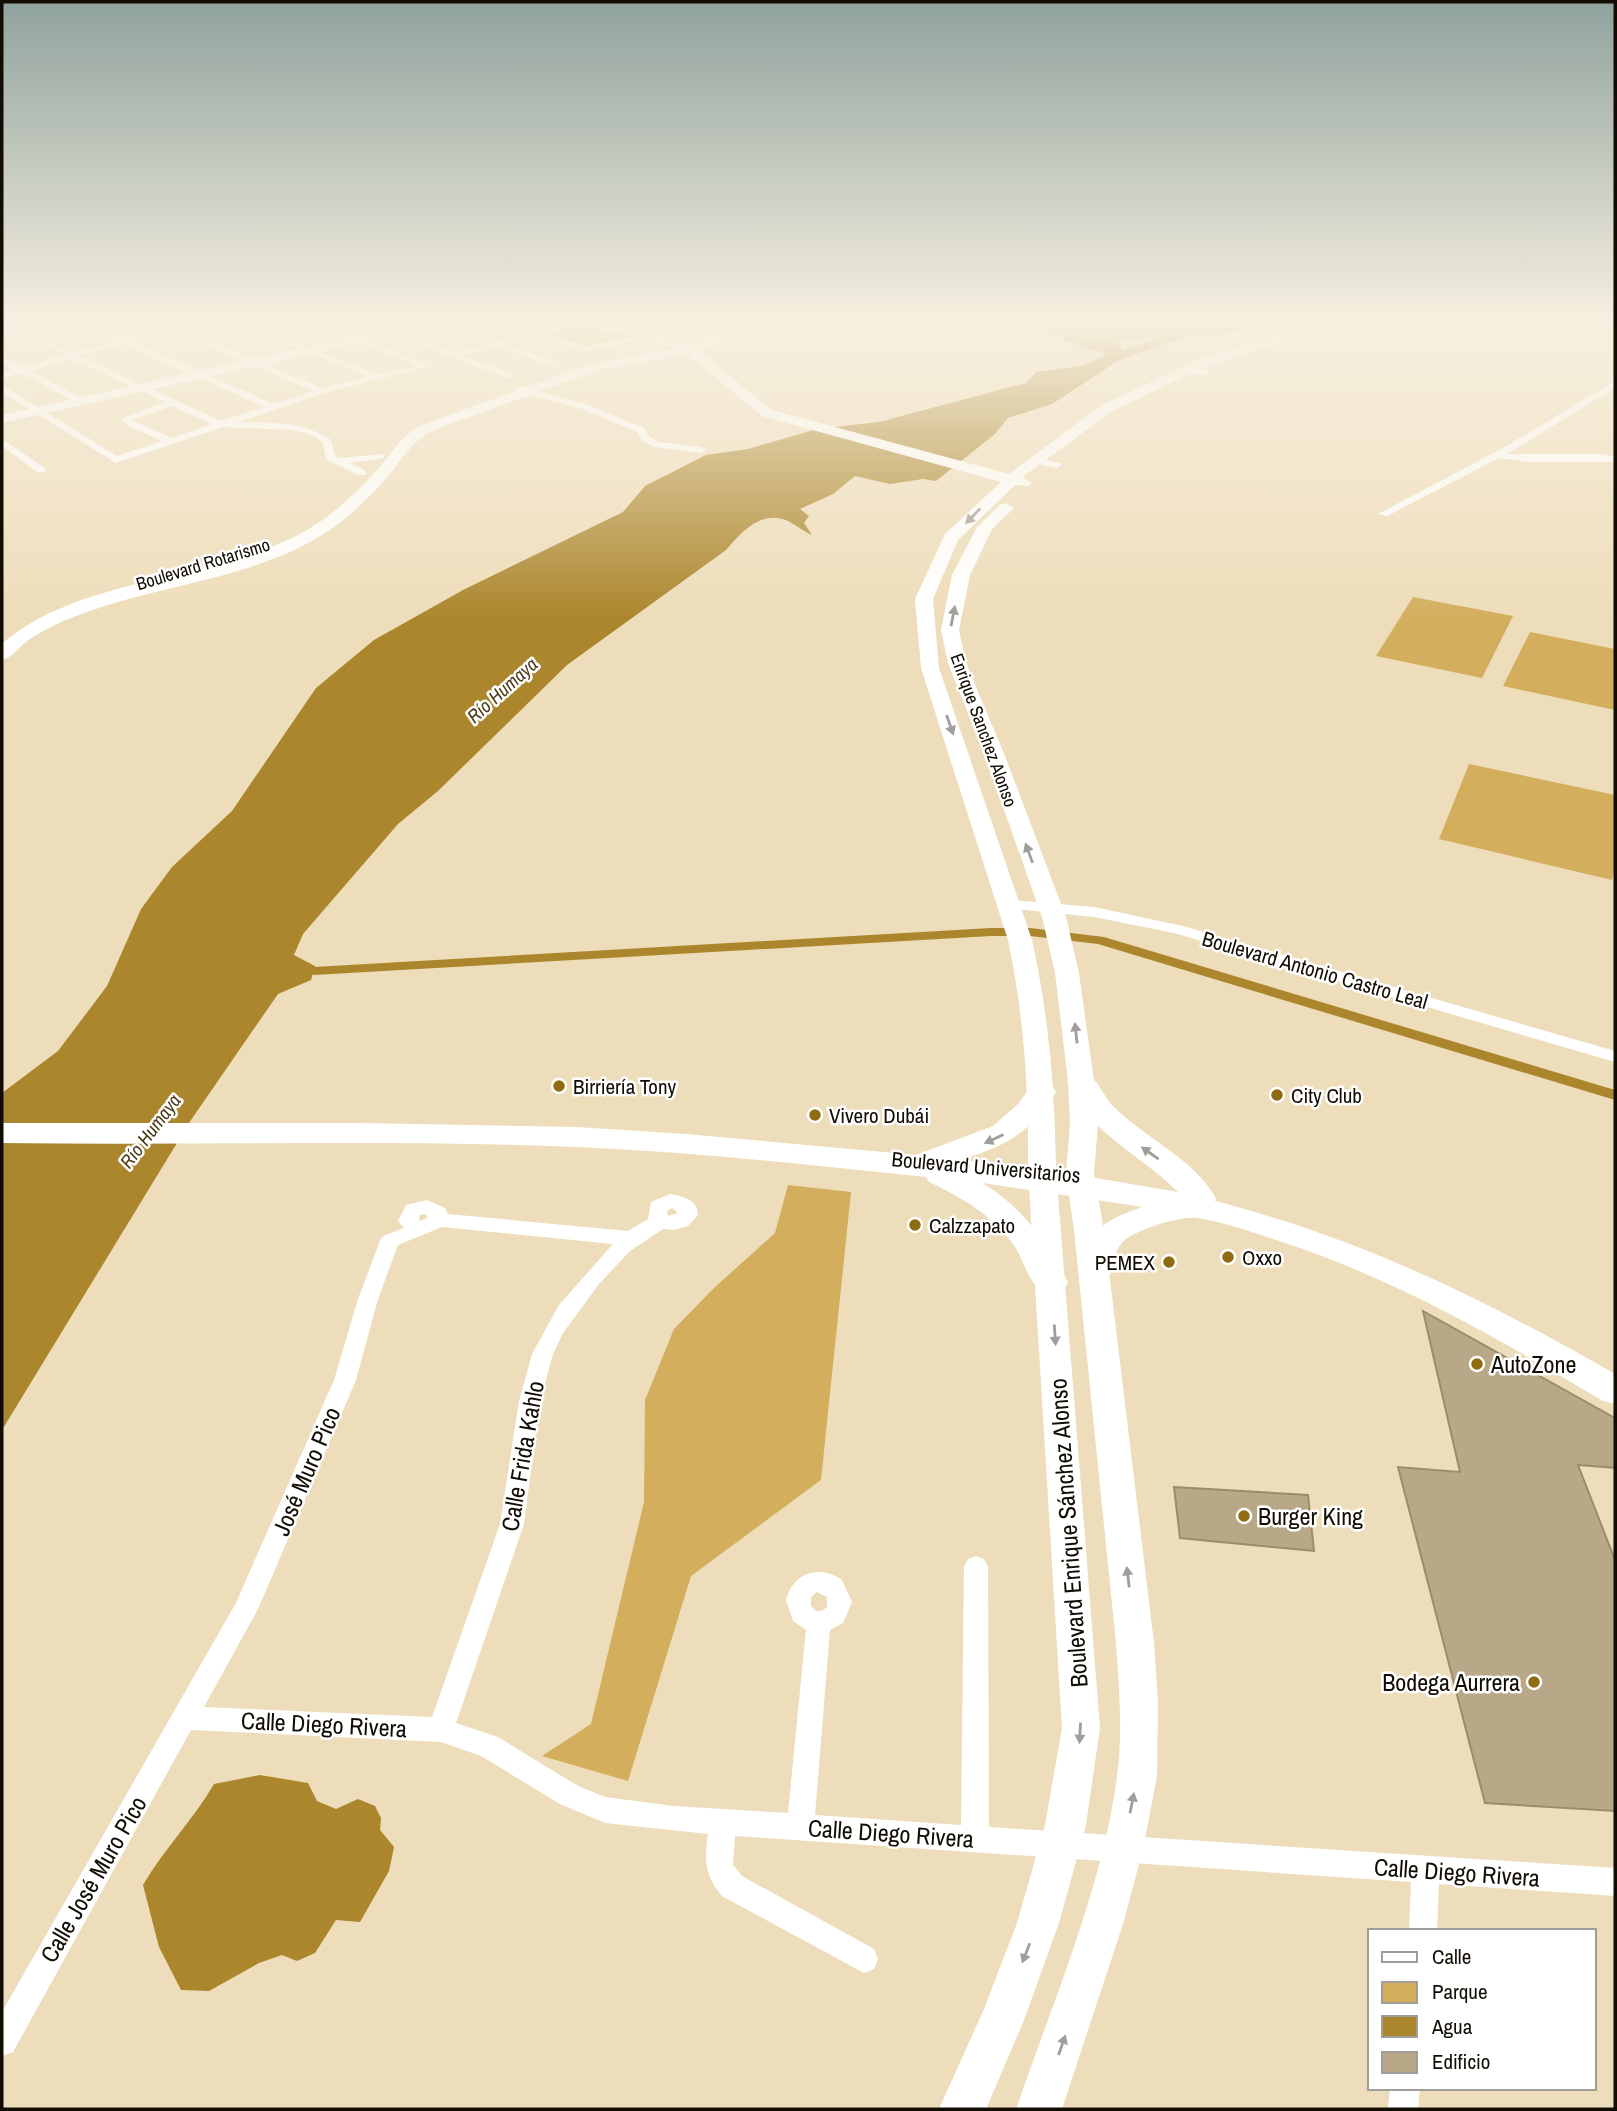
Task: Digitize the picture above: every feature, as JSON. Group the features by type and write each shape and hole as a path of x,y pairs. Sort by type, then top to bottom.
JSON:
{"main road":[{"path":"1081,1081 1094,1104 1136,1142 1170,1166 1199,1203 1159,1213 1120,1229 1099,1251 1094,1278"},
{"path":"914,1163 993,1141 1009,1132 1042,1093"},
{"path":"2,1123 321,1133"},
{"path":"2,1133 321,1133"},
{"name":"Boulevard Universitarios","path":"321,1133 636,1140 1063,1177 1277,1218 1391,1260 1517,1323 1615,1378"},
{"path":"914,1163 952,1180 995,1206 1024,1235 1043,1272 1052,1282"},
{"name":"Boulevard Universitarios","path":"1199,1203 1294,1234 1388,1271 1531,1342 1615,1391"}],"street":[{"path":"54,422 116,460 226,422"},
{"path":"129,422 170,442"},
{"path":"213,422 219,424 274,424 305,429 328,442 330,457 362,473"},
{"path":"2,654 18,639 58,618 122,596 222,570 302,539 343,513 416,433 444,422"},
{"path":"620,422 640,430 646,439 657,445 678,450 701,450"},
{"path":"810,422 1035,483"},
{"name":"Enrique Sanchez Alonso","path":"1015,920 930,668 924,599 951,538 1008,476 1035,461 1089,422"},
{"name":"Enrique Sanchez Alonso","path":"1053,921 995,756 957,663 950,630 961,575 985,527 1110,422"},
{"path":"1383,514 1498,455 1553,422"},
{"name":"Boulevard Rotarismo","path":"2,635 34,616 76,601 229,559 268,545 324,513 393,444 416,433"},
{"path":"4,445 41,470"},
{"path":"1498,455 1528,461 1577,455 1615,459"},
{"path":"341,461 380,456"},
{"path":"1035,461 1057,465"},
{"name":"Boulevard Antonio Castro Leal","path":"1015,920 1132,920 1235,946 1615,1057"},
{"name":"Boulevard Enrique Sánchez Alonso","path":"1015,920 1029,982 1042,1093 1063,1177 1094,1278 1133,1618 1139,1703 1137,1776 1122,1849 1102,1924 1039,2109"},
{"name":"Boulevard Enrique Sánchez Alonso","path":"962,2109 980,2071 1036,1925 1077,1776 1082,1728 1052,1282 1063,1177 1084,1124 1071,995 1053,921"},
{"name":"José Muro Pico","path":"186,1718 246,1609 340,1392 390,1241 416,1228 431,1226 438,1220 629,1238"},
{"name":"Calle Frida Kahlo","path":"441,1730 512,1524 520,1492 526,1425 541,1357 565,1312 629,1238 661,1221"},
{"path":"975,1839 976,1566"},
{"path":"800,1827 819,1621"},
{"name":"Calle Diego Rivera","path":"186,1718 441,1730 489,1746 569,1795 605,1810 723,1823 1615,1882"},
{"name":"Calle José Muro Pico","path":"2,2041 186,1718"},
{"path":"723,1823 719,1867 722,1877 732,1886 864,1959"},
{"path":"1423,1929 1426,1870"},
{"path":"1403,2109 1405,2090"}],"green space":[{"path":"1413,597 1513,616 1482,678 1376,656"},
{"path":"1530,632 1615,649 1615,710 1503,686"},
{"path":"1469,764 1615,795 1615,867 1612,880 1439,839"},
{"path":"788,1185 851,1192 821,1480 691,1576 628,1781 542,1756 591,1724 644,1502 645,1400 674,1329 714,1288 775,1233"}],"water":[{"name":"Río Humaya","path":"879,422 1005,422 995,434 936,481 923,479 890,484 855,476 833,494 800,509 809,516 804,523 812,535 782,519 766,519 751,526 726,550 567,665 438,791 398,824 303,934 294,955 315,966 311,980 278,994 191,1120 2,1430 2,1093 58,1051 107,986 141,909 172,867 232,811 316,688 374,640 463,590 623,512 645,486 706,455 748,449 817,429"},
{"path":"260,1775 308,1783 317,1801 336,1809 358,1799 375,1806 381,1818 380,1830 394,1847 389,1871 360,1922 336,1920 315,1953 297,1961 282,1955 259,1963 209,1991 181,1990 159,1947 143,1885 214,1784"}],"building":[{"name":"Bodega Aurrera","path":"1423,1311 1615,1418 1615,1468 1578,1465 1615,1560 1615,1811 1485,1803 1398,1467 1460,1472"},
{"name":"Burger King","path":"1174,1487 1308,1495 1314,1551 1180,1538"}],"waterway":[{"path":"314,971 991,932 1030,932 1099,940 1615,1095"}],"place":[{"name":"Birriería Tony","path":"559,1086"},
{"name":"City Club","path":"1277,1095"},
{"name":"Vivero Dubái","path":"815,1115"},
{"name":"Calzzapato","path":"915,1225"},
{"name":"Oxxo","path":"1228,1257"},
{"name":"PEMEX","path":"1169,1262"},
{"name":"AutoZone","path":"1477,1364"},
{"name":"Burger King","path":"1244,1516"},
{"name":"Bodega Aurrera","path":"1534,1682"}]}
